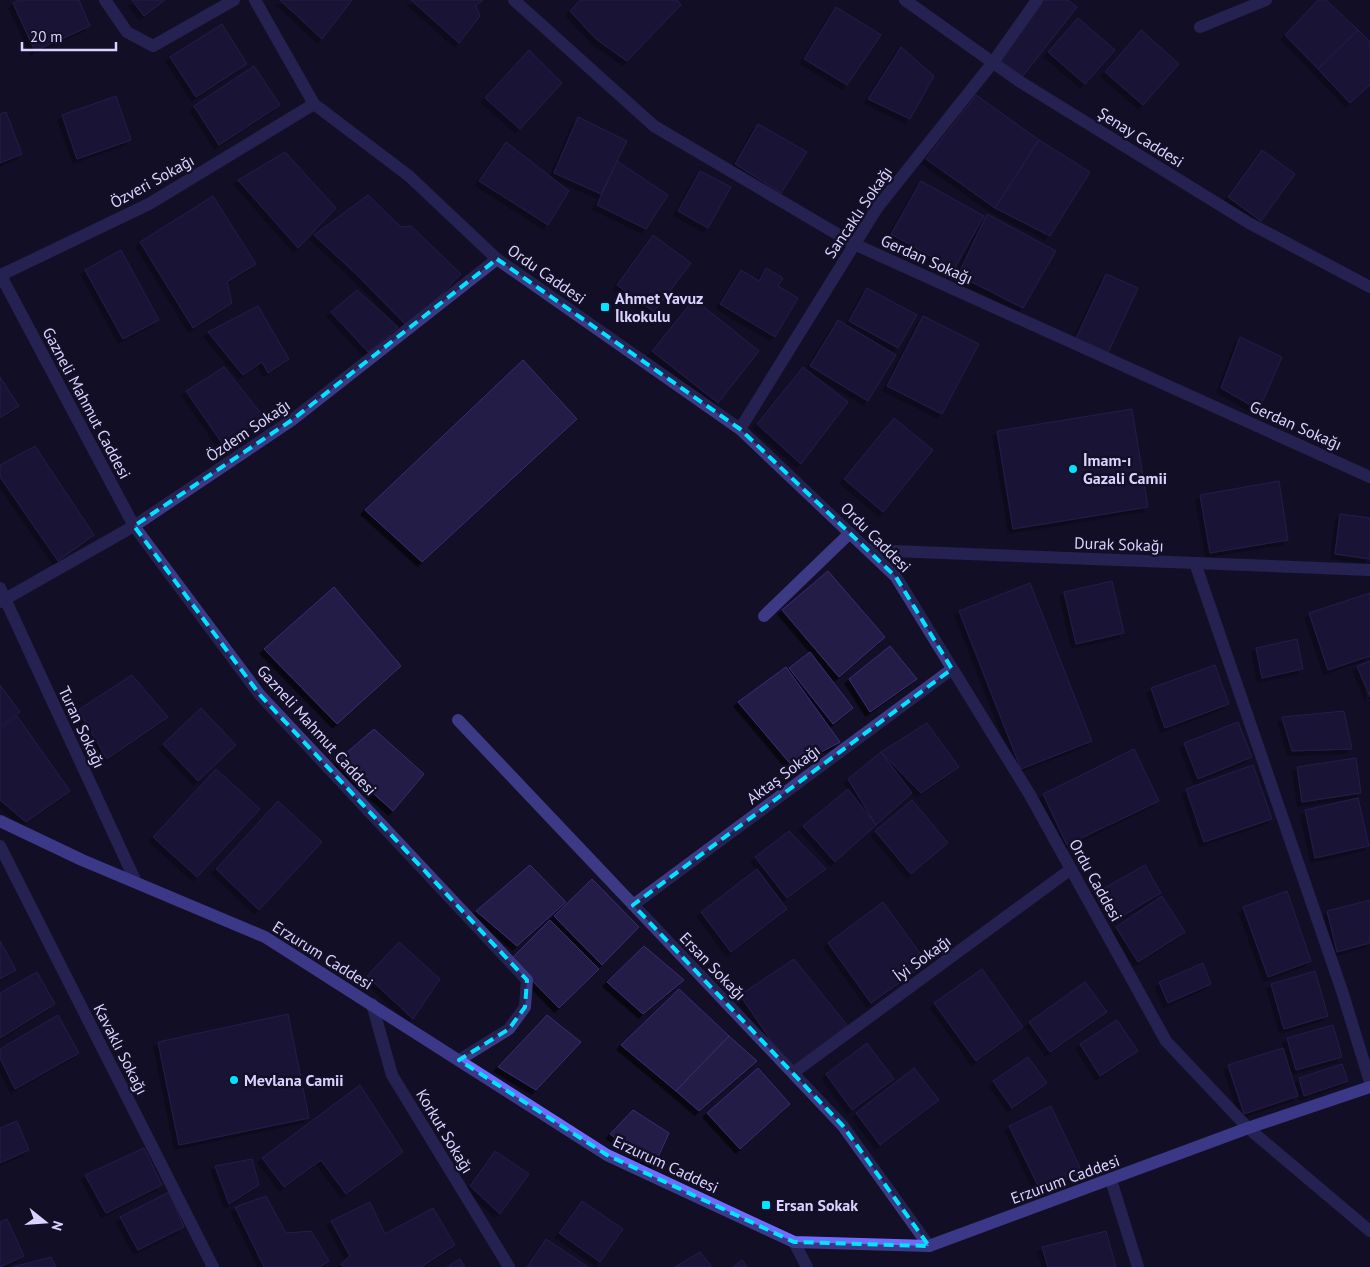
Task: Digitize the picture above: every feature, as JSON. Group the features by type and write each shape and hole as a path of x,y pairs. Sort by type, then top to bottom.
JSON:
{"street":[{"path":"105,0 127,32 153,46 234,0"},
{"name":"Ordu Caddesi","path":"255,0 314,104 408,176 497,259 740,429 896,577 1030,795 1166,1041 1248,1128 1370,1231"},
{"name":"Gerdan Sokağı","path":"514,0 654,126 854,244 1370,477"},
{"name":"Şenay Caddesi","path":"905,0 994,61 1019,81 1250,223 1370,286"},
{"name":"Sancaklı Sokağı","path":"740,429 877,208 994,61 1037,0"},
{"path":"1200,27 1266,0"},
{"name":"Özveri Sokağı","path":"0,275 149,204 314,104"},
{"name":"Özdem Sokağı","path":"2,596 134,526 292,420 497,259"},
{"name":"Gazneli Mahmut Caddesi","path":"0,275 134,526 260,695 527,980 525,1007 509,1029 459,1060"},
{"path":"764,616 850,534"},
{"name":"Durak Sokağı","path":"868,550 1370,570"},
{"path":"1195,563 1342,991 1370,1082"},
{"name":"Turan Sokağı","path":"2,596 135,880"},
{"name":"Aktaş Sokağı","path":"633,905 952,669"},
{"name":"Ersan Sokağı","path":"458,720 844,1126 929,1246"},
{"name":"Erzurum Caddesi","path":"0,821 82,860 135,880 266,937 606,1155 794,1242 929,1246 1248,1128 1370,1087"},
{"name":"Kavaklı Sokağı","path":"0,846 213,1267"},
{"name":"İyi Sokağı","path":"793,1073 1071,869"},
{"name":"Korkut Sokağı","path":"372,1004 392,1075 509,1267"},
{"path":"1111,1180 1138,1267"},
{"path":"794,1242 807,1267"}],"highlighted area":[{"path":"497,259 740,429 896,577 952,669 633,905 843,1126 929,1246 794,1242 607,1155 459,1060 509,1029 525,1007 527,980 260,695 134,526 292,420"}],"building":[{"path":"19,0 79,0 90,26 35,51 13,3"},
{"path":"132,0 165,0 144,16"},
{"path":"280,0 352,0 322,39"},
{"path":"411,0 483,0 476,6 480,16 459,43"},
{"path":"580,0 677,0 681,5 627,61 596,39 570,11"},
{"path":"1042,0 1068,0 1077,7 1019,81 994,61"},
{"path":"1318,0 1326,0 1358,30 1318,69 1285,35"},
{"path":"836,7 881,35 847,85 804,59"},
{"path":"1078,18 1115,50 1085,84 1048,52"},
{"path":"222,24 247,64 196,97 170,57"},
{"path":"1141,30 1179,64 1143,105 1105,72"},
{"path":"1358,30 1370,42 1370,85 1350,103 1318,69"},
{"path":"901,47 934,76 910,119 868,99"},
{"path":"529,50 562,83 520,129 485,98"},
{"path":"254,66 280,105 219,145 194,106"},
{"path":"976,95 1039,140 995,208 926,159"},
{"path":"116,96 131,140 77,159 62,115"},
{"path":"6,112 22,154 0,163 0,114"},
{"path":"578,117 627,141 601,194 554,173"},
{"path":"758,124 807,152 781,193 735,164"},
{"path":"1039,140 1090,172 1050,236 995,208"},
{"path":"506,142 569,191 548,225 479,181"},
{"path":"1262,150 1295,174 1261,221 1228,197"},
{"path":"285,152 336,208 298,248 238,180"},
{"path":"617,161 668,195 646,229 597,205"},
{"path":"700,171 731,187 708,228 678,211"},
{"path":"921,181 984,216 954,269 891,234"},
{"path":"368,195 401,227 411,226 461,274 409,328 355,273 314,235"},
{"path":"213,196 256,264 227,282 232,303 193,328 140,242"},
{"path":"987,214 1056,251 1023,308 958,275"},
{"path":"653,235 691,263 654,312 617,285"},
{"path":"121,250 159,320 123,339 85,270"},
{"path":"766,268 783,278 778,286 798,298 775,337 720,304 741,270 759,281"},
{"path":"1106,274 1138,288 1107,355 1075,340"},
{"path":"867,288 917,315 898,348 849,321"},
{"path":"357,290 398,327 368,352 331,312"},
{"path":"694,299 759,351 718,403 652,351"},
{"path":"258,306 289,359 268,373 262,362 243,375 208,332"},
{"path":"923,316 979,344 942,414 887,386"},
{"path":"838,320 896,355 868,401 810,366"},
{"path":"1240,337 1282,357 1259,410 1221,388"},
{"path":"523,360 577,419 422,562 365,510"},
{"path":"224,367 263,416 224,446 186,391"},
{"path":"803,367 848,402 801,464 757,424"},
{"path":"0,377 19,406 0,418"},
{"name":"İmam-ı Gazali Camii","path":"1132,409 1148,507 1013,529 997,431"},
{"path":"894,418 933,450 883,512 844,479"},
{"path":"35,446 94,535 58,561 0,477 0,465"},
{"path":"1279,481 1288,540 1210,553 1200,495"},
{"path":"1340,514 1370,518 1370,559 1335,554"},
{"path":"828,571 885,637 839,677 782,610"},
{"path":"1112,581 1124,633 1076,644 1064,592"},
{"path":"1030,583 1092,741 1021,769 959,611"},
{"path":"334,587 401,666 337,724 264,649"},
{"path":"1370,593 1370,656 1328,670 1309,613"},
{"path":"1297,639 1303,669 1262,678 1256,648"},
{"path":"890,646 917,679 870,712 849,679"},
{"path":"810,652 853,708 833,724 789,668"},
{"path":"1370,661 1370,697 1357,666"},
{"path":"1215,665 1229,704 1165,728 1151,688"},
{"path":"786,667 840,742 793,767 738,702"},
{"path":"132,675 168,717 107,759 78,710"},
{"path":"0,685 20,712 0,726"},
{"path":"201,708 236,745 198,781 163,744"},
{"path":"1344,711 1352,749 1292,751 1282,717"},
{"path":"17,716 70,791 26,822 0,800 0,728"},
{"path":"1238,722 1252,757 1198,779 1184,743"},
{"path":"927,723 959,767 921,793 881,752"},
{"path":"374,729 424,774 393,811 337,761"},
{"path":"1134,749 1159,801 1067,845 1043,794"},
{"path":"881,752 912,793 876,825 848,779"},
{"path":"1356,758 1361,793 1302,802 1297,767"},
{"path":"1253,765 1272,819 1204,842 1186,789"},
{"path":"216,769 260,809 197,877 153,837"},
{"path":"848,789 876,825 835,862 803,826"},
{"path":"1358,798 1369,846 1315,858 1305,810"},
{"path":"912,800 948,843 911,874 875,831"},
{"path":"278,801 322,842 259,910 216,869"},
{"path":"789,831 826,869 787,898 755,857"},
{"path":"530,865 566,902 517,946 476,911"},
{"path":"1145,865 1161,893 1116,920 1099,891"},
{"path":"757,869 787,909 731,952 701,912"},
{"path":"592,879 639,927 602,965 554,916"},
{"path":"1287,891 1311,961 1268,977 1243,907"},
{"path":"1162,896 1185,932 1138,962 1116,927"},
{"path":"1370,900 1370,943 1337,952 1327,911"},
{"path":"883,902 927,963 871,1003 828,943"},
{"path":"550,920 599,969 559,1008 511,959"},
{"path":"0,941 16,970 0,979"},
{"path":"399,942 440,979 413,1019 367,976"},
{"path":"644,946 684,980 643,1014 607,982"},
{"path":"794,959 847,1025 793,1073 740,995"},
{"path":"1203,963 1211,984 1168,1003 1159,982"},
{"path":"982,969 1023,1027 976,1061 934,1003"},
{"path":"1315,971 1328,1016 1284,1029 1271,984"},
{"path":"37,972 55,1004 0,1038 0,993"},
{"path":"1085,982 1107,1012 1050,1052 1029,1022"},
{"path":"679,989 729,1036 676,1091 621,1045"},
{"name":"Mevlana Camii","path":"288,1014 309,1118 179,1145 158,1042"},
{"path":"58,1015 79,1053 15,1089 0,1058 0,1049"},
{"path":"547,1015 581,1042 536,1090 498,1067"},
{"path":"1117,1020 1138,1051 1100,1076 1080,1044"},
{"path":"1333,1025 1342,1057 1296,1070 1287,1038"},
{"path":"729,1036 757,1061 699,1111 676,1091"},
{"path":"867,1043 894,1079 852,1110 826,1074"},
{"path":"1283,1048 1298,1096 1244,1114 1228,1065"},
{"path":"1028,1057 1047,1083 1012,1108 993,1081"},
{"path":"1342,1064 1348,1081 1304,1096 1299,1078"},
{"path":"758,1068 790,1104 740,1149 707,1113"},
{"path":"914,1068 939,1100 880,1145 856,1113"},
{"path":"360,1085 403,1152 346,1194 321,1160 284,1187 262,1158"},
{"path":"1051,1106 1082,1172 1041,1192 1009,1126"},
{"path":"633,1110 669,1133 654,1166 610,1134"},
{"path":"17,1121 29,1150 0,1163 0,1128"},
{"path":"144,1148 162,1185 106,1213 85,1175"},
{"path":"495,1151 529,1174 500,1214 470,1186"},
{"path":"252,1159 259,1185 229,1204 215,1166"},
{"path":"169,1192 184,1227 138,1250 120,1217"},
{"path":"266,1196 286,1233 311,1231 329,1261 320,1267 264,1267 235,1207"},
{"path":"582,1201 623,1229 600,1262 559,1233"},
{"path":"370,1202 385,1234 433,1208 455,1245 421,1267 343,1267 341,1264 350,1256 331,1221"},
{"path":"7,1219 24,1256 0,1267 0,1222"},
{"path":"1106,1231 1116,1267 1048,1267 1042,1247"},
{"path":"546,1239 588,1267 527,1267"},
{"path":"700,1252 712,1267 675,1267"},
{"path":"51,1257 56,1267 13,1267"},
{"path":"460,1259 465,1267 447,1267"},
{"path":"742,1260 747,1267 733,1267"}],"place":[{"name":"Ahmet Yavuz İlkokulu","path":"605,307"},
{"name":"İmam-ı Gazali Camii","path":"1073,469"},
{"name":"Mevlana Camii","path":"234,1080"},
{"name":"Ersan Sokak","path":"766,1205"}]}
